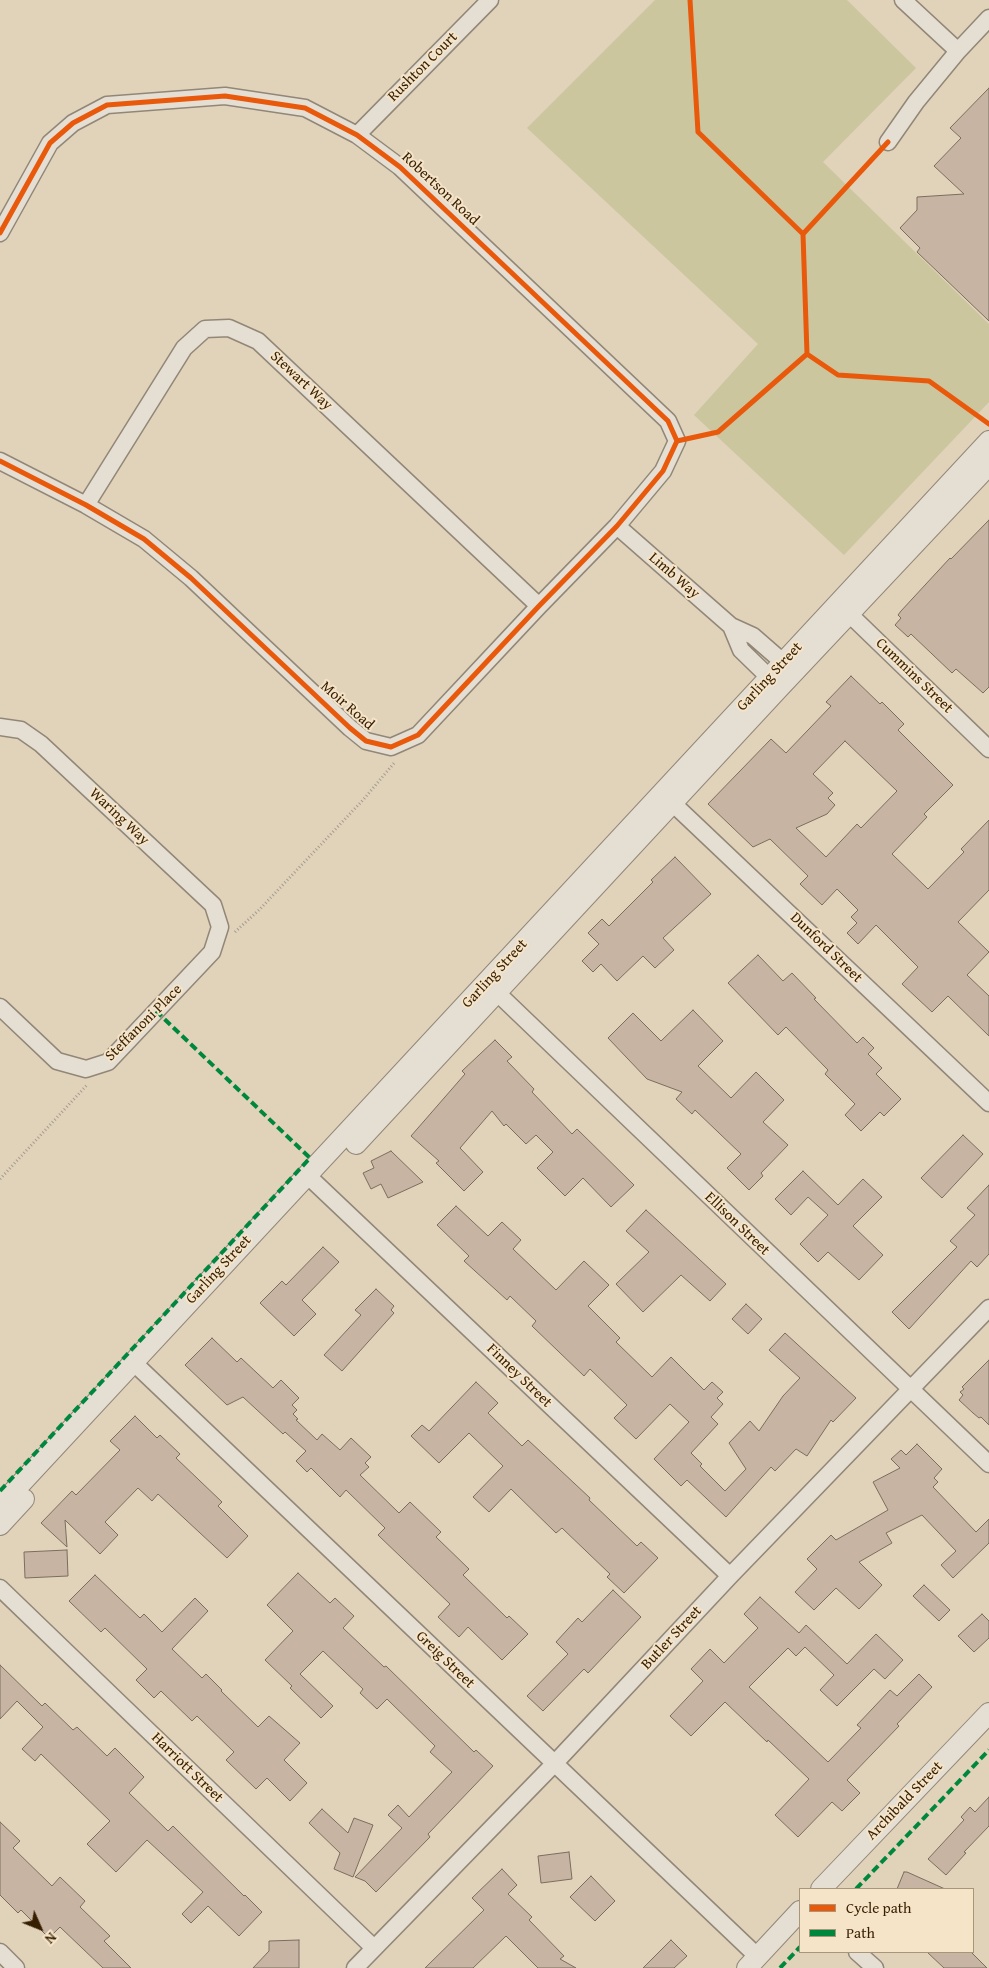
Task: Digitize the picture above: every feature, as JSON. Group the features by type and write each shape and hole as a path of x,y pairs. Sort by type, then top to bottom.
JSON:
{"street":[{"name":"Rushton Court","path":"357,135 490,0"},
{"path":"903,0 958,51"},
{"path":"888,142 916,102 958,51 989,18"},
{"name":"Robertson Road","path":"0,233 5,212 50,143 73,123 107,105 225,96 305,108 357,135 400,167 668,421 678,441"},
{"name":"Stewart Way","path":"86,505 184,348 205,329 230,328 258,340 538,606"},
{"name":"Moir Road","path":"0,461 86,505 144,539 191,578 366,741 391,747 418,735 538,606 617,526 663,471 678,441"},
{"name":"Garling Street","path":"0,1525 138,1367 844,608 989,441"},
{"name":"Garling Street","path":"844,608 989,465"},
{"name":"Limb Way","path":"617,526 731,626 753,636 789,667"},
{"name":"Cummins Street","path":"844,608 989,749"},
{"name":"Limb Way","path":"731,626 741,650 774,682"},
{"name":"Waring Way","path":"0,727 20,730 41,744 213,905 226,930"},
{"name":"Dunford Street","path":"668,798 989,1103"},
{"name":"Steffanoni Place","path":"0,1007 57,1061 86,1069 108,1062 212,952 226,930"},
{"name":"Ellison Street","path":"492,988 989,1464"},
{"name":"Finney Street","path":"312,1180 730,1576"},
{"name":"Butler Street","path":"355,1968 554,1764 730,1576 989,1308"},
{"name":"Garling Street","path":"0,1506 138,1367"},
{"name":"Greig Street","path":"138,1367 554,1764 747,1964"},
{"name":"Harriott Street","path":"0,1588 374,1948"},
{"name":"Archibald Street","path":"822,1888 989,1713"},
{"path":"747,1964 799,1912"},
{"path":"0,1952 16,1968"},
{"path":"858,1953 875,1968"}],"path":[{"path":"226,930 260,909 344,820 400,756"},
{"path":"0,1179 88,1084"}],"shaded area":[{"path":"655,0 847,0 916,68 823,162 989,324 989,402 844,555 694,415 758,344 527,128"}],"building":[{"path":"989,88 989,321 917,252 920,248 900,228 917,210 917,197 964,194 934,166 961,138 950,128"},
{"path":"989,520 989,687 983,693 956,669 952,673 911,634 908,637 895,625 901,618 898,615 901,611 950,558"},
{"path":"851,676 880,704 882,702 904,724 898,730 953,785 924,814 927,817 892,854 928,889 964,852 961,849 989,820 989,890 958,922 989,952 967,975 989,996 989,1036 948,996 932,1012 902,984 918,967 876,925 858,944 847,933 857,923 851,917 858,910 837,889 822,905 800,884 808,876 770,839 753,847 708,804 771,739 786,753 831,706 826,702","holes":["845,741 897,791 861,828 857,824 826,857 796,828 827,814 835,805 828,798 833,793 813,774"]},
{"path":"675,857 711,894 663,938 674,950 655,968 643,956 617,981 601,964 593,972 582,961 599,944 588,933 602,919 609,926"},
{"path":"758,955 783,981 792,973 816,998 814,999 857,1043 863,1037 874,1048 868,1054 882,1068 876,1074 901,1099 884,1116 880,1112 861,1131 845,1115 855,1104 825,1074 828,1070 786,1027 778,1035 728,983"},
{"path":"693,1010 723,1041 698,1066 731,1098 756,1072 784,1100 763,1122 788,1145 761,1173 763,1176 749,1190 727,1168 741,1154 695,1110 692,1114 676,1099 682,1092 647,1079 608,1038 633,1013 661,1041"},
{"path":"495,1040 512,1057 507,1061 534,1089 532,1092 572,1134 577,1129 634,1185 611,1207 583,1178 565,1196 537,1168 553,1152 536,1135 526,1144 506,1124 504,1126 492,1111 460,1148 483,1172 464,1191 436,1163 439,1161 411,1136 465,1074 462,1071"},
{"path":"963,1135 983,1154 942,1198 921,1178"},
{"path":"391,1151 423,1182 388,1198 381,1184 371,1189 363,1173 374,1168 371,1161"},
{"path":"803,1171 838,1205 863,1179 882,1197 853,1226 883,1255 859,1280 828,1252 818,1262 800,1244 828,1215 808,1197 791,1215 775,1199"},
{"path":"989,1185 989,1254 977,1267 971,1261 909,1329 892,1312 957,1247 950,1241 975,1215 967,1208"},
{"path":"456,1206 488,1236 502,1222 521,1240 513,1249 556,1290 584,1261 609,1285 588,1306 620,1338 616,1342 652,1377 671,1357 704,1390 712,1382 723,1392 717,1398 723,1404 711,1417 718,1424 691,1453 702,1464 700,1466 725,1491 746,1469 729,1443 750,1421 759,1431 783,1396 800,1378 769,1350 785,1333 856,1398 833,1422 831,1420 807,1456 796,1449 775,1471 771,1467 726,1517 687,1480 681,1486 654,1459 689,1422 670,1404 636,1439 614,1418 627,1405 590,1369 584,1376 532,1326 536,1321 510,1296 507,1300 464,1261 469,1256 437,1225"},
{"path":"646,1210 726,1284 710,1301 681,1275 643,1312 616,1284 649,1252 626,1231"},
{"path":"323,1247 339,1262 302,1300 316,1314 294,1336 260,1303 282,1281 286,1285"},
{"path":"376,1289 394,1306 391,1310 394,1313 342,1371 324,1355 361,1315 355,1310"},
{"path":"746,1304 762,1319 748,1334 732,1319"},
{"path":"212,1338 237,1362 241,1358 273,1388 281,1380 299,1398 292,1405 297,1410 293,1414 298,1419 296,1420 317,1440 322,1434 340,1450 351,1438 371,1457 365,1463 369,1467 360,1475 399,1513 410,1502 441,1532 436,1537 469,1569 463,1575 507,1618 509,1616 528,1634 502,1660 468,1627 459,1637 438,1617 450,1604 378,1535 385,1528 346,1490 340,1497 311,1468 307,1472 296,1461 306,1451 285,1432 283,1434 243,1397 227,1405 185,1365"},
{"path":"989,1360 989,1425 959,1400 963,1395 960,1392 964,1389 962,1387"},
{"path":"476,1382 498,1403 488,1413 522,1446 528,1440 590,1498 589,1500 637,1546 641,1542 658,1558 624,1593 607,1577 610,1574 562,1528 556,1533 511,1489 489,1512 473,1497 503,1466 469,1433 439,1463 411,1436 422,1425 429,1431"},
{"path":"135,1416 157,1438 160,1435 180,1454 176,1458 222,1502 218,1506 248,1536 227,1558 158,1494 152,1501 138,1488 105,1522 118,1535 100,1554 65,1520 67,1547 41,1523 72,1491 76,1495 120,1450 110,1441"},
{"path":"917,1444 942,1469 934,1478 938,1482 933,1487 976,1532 989,1519 989,1543 953,1578 941,1565 956,1551 922,1515 886,1533 892,1543 859,1562 882,1585 859,1609 836,1588 814,1610 795,1592 817,1569 807,1559 831,1535 836,1540 888,1510 873,1482 900,1468 891,1459 901,1450 906,1455"},
{"path":"67,1550 68,1576 25,1578 24,1552"},
{"path":"298,1573 330,1603 335,1598 354,1616 343,1628 384,1667 386,1666 474,1752 476,1750 493,1766 428,1834 430,1837 376,1892 365,1881 355,1877 402,1828 388,1815 398,1805 409,1817 452,1772 430,1752 435,1746 387,1699 377,1709 360,1693 363,1689 323,1651 300,1674 333,1706 321,1718 265,1660 293,1631 267,1605"},
{"path":"95,1575 140,1618 144,1614 162,1632 195,1598 208,1611 172,1649 202,1678 206,1674 258,1727 269,1716 300,1743 284,1760 307,1783 290,1801 267,1778 256,1789 226,1760 234,1752 197,1716 192,1721 161,1691 154,1698 136,1680 147,1669 105,1628 101,1632 69,1601"},
{"path":"924,1585 950,1610 939,1621 913,1596"},
{"path":"613,1590 641,1617 588,1673 584,1669 543,1711 527,1696 568,1654 556,1642 578,1618 582,1622"},
{"path":"760,1597 799,1633 806,1625 847,1664 876,1634 903,1660 885,1679 874,1669 837,1706 820,1690 834,1675 805,1647 796,1656 788,1648 749,1687 828,1762 861,1728 857,1725 890,1690 897,1696 919,1674 932,1687 897,1724 899,1726 847,1780 860,1793 842,1811 832,1802 798,1837 775,1815 809,1779 768,1740 767,1742 725,1702 691,1736 670,1716 703,1681 691,1669 710,1649 724,1663 758,1628 744,1614"},
{"path":"982,1614 989,1621 989,1638 974,1652 958,1636"},
{"path":"0,1665 42,1706 45,1703 73,1730 77,1727 107,1756 115,1748 144,1777 129,1793 168,1831 173,1826 262,1912 239,1936 208,1906 191,1923 182,1914 203,1892 147,1840 116,1872 87,1844 110,1821 41,1754 35,1761 22,1749 43,1727 17,1701 0,1719"},
{"path":"989,1797 989,1826 964,1852 966,1853 946,1875 928,1859 964,1820 961,1817 970,1807 975,1812"},
{"path":"322,1809 348,1833 354,1818 373,1825 353,1877 334,1869 340,1853 309,1823"},
{"path":"0,1822 20,1841 13,1848 52,1886 60,1877 85,1901 80,1907 110,1936 104,1941 131,1968 103,1968 60,1927 49,1938 21,1910 18,1913 0,1895"},
{"path":"569,1852 572,1879 541,1883 538,1856"},
{"path":"502,1869 517,1885 508,1894 532,1917 529,1920 564,1956 560,1959 576,1968 538,1968 506,1936 473,1968 425,1968 484,1910 472,1898"},
{"path":"904,1872 907,1872 943,1888 897,1888"},
{"path":"591,1876 615,1901 595,1921 570,1897"},
{"path":"299,1940 299,1968 253,1968 269,1951 269,1941"},
{"path":"671,1940 687,1956 674,1968 643,1968"},
{"path":"928,1953 972,1953 987,1968 944,1968"}],"marked path":[{"path":"0,1491 310,1158 156,1011"},
{"path":"857,1888 989,1750"},
{"path":"780,1968 799,1948"}],"cycle path":[{"path":"690,0 698,132 803,234"},
{"path":"0,233 50,143 73,123 107,105 225,96 305,108 357,135 400,167 668,421 677,441"},
{"path":"888,142 803,234 807,354 838,375 929,381 989,424"},
{"path":"677,441 718,432 807,354"},
{"path":"0,461 86,505 144,539 191,578 350,728 366,741 391,747 418,735 617,526 663,471 677,441"}]}
